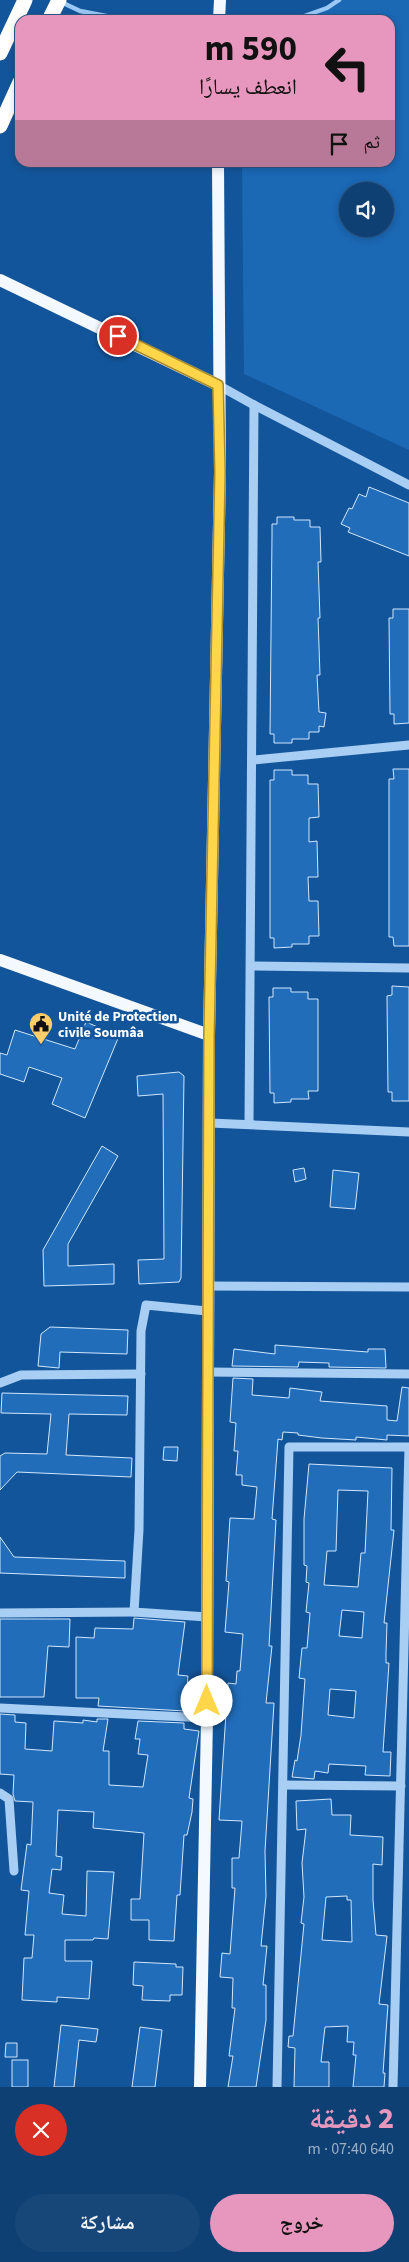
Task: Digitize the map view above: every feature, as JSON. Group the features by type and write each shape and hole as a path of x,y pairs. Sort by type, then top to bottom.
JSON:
{"highway":[{"path":"18,15 25,0"},
{"path":"52,15 59,0"},
{"path":"1,50 15,21"},
{"path":"0,126 15,93"}],"main road":[{"path":"219,15 220,0"},
{"path":"200,2087 207,1718 209,1036 220,482 218,167"},
{"path":"0,280 218,385"},
{"path":"0,960 209,1036"}],"street":[{"path":"218,385 254,406 409,484"},
{"path":"249,1124 254,406"},
{"path":"253,760 409,744"},
{"path":"251,966 409,968"},
{"path":"210,1123 409,1132"},
{"path":"207,1286 409,1287"},
{"path":"134,1612 139,1530 141,1331 146,1305 207,1311"},
{"path":"208,1372 409,1374"},
{"path":"0,1383 21,1375 141,1374"},
{"path":"277,2087 289,1447 409,1447 393,2087"},
{"path":"0,1613 134,1612 207,1617"},
{"path":"0,1708 207,1718"},
{"path":"283,1785 400,1786"},
{"path":"0,1793 9,1799 14,1871"}],"shaded area":[{"path":"339,0 409,0 409,450 244,374 242,167 395,167 395,15 307,15 327,8"}],"building":[{"path":"369,487 409,503 409,556 348,532 350,528 341,524 349,508 352,509 359,494 366,497"},
{"path":"277,517 294,517 294,520 310,520 310,527 320,527 321,562 318,562 320,618 318,618 320,675 317,675 319,712 326,713 324,727 319,726 319,732 309,732 309,739 292,739 292,743 274,743 274,734 270,734 272,524 277,524"},
{"path":"393,609 409,609 409,723 394,724 394,714 390,714 389,618 393,618"},
{"path":"393,769 409,769 409,946 394,946 393,937 389,937 389,779 394,779"},
{"path":"274,770 292,770 292,775 308,775 308,784 318,784 319,817 309,818 309,842 317,841 318,877 308,877 309,901 318,901 319,936 309,936 309,944 292,944 292,947 274,948 274,938 270,938 270,780 274,780"},
{"path":"392,986 409,987 409,1101 392,1101 392,1092 388,1092 387,996 392,995"},
{"path":"273,988 291,988 291,992 308,992 308,999 318,999 318,1091 308,1091 309,1099 291,1099 291,1102 274,1103 274,1093 270,1093 269,997 273,997"},
{"path":"86,1022 119,1036 85,1118 52,1104 62,1078 29,1067 24,1082 0,1074 0,1053 7,1055 15,1030 75,1049"},
{"path":"179,1072 184,1076 181,1278 179,1282 139,1284 138,1260 164,1259 163,1094 138,1096 137,1076"},
{"path":"102,1146 118,1156 68,1244 68,1266 114,1264 114,1284 44,1286 43,1250"},
{"path":"304,1168 306,1179 295,1182 293,1170"},
{"path":"333,1170 359,1173 355,1209 330,1207"},
{"path":"50,1327 128,1330 127,1354 60,1352 59,1368 38,1366 41,1334"},
{"path":"275,1345 368,1352 368,1349 385,1349 386,1368 329,1367 329,1363 299,1362 298,1367 232,1366 234,1349 275,1354"},
{"path":"233,1378 253,1379 252,1395 289,1398 290,1388 322,1392 320,1401 387,1406 387,1420 397,1421 402,1387 409,1388 409,1436 387,1435 387,1440 356,1437 356,1440 322,1438 283,1432 282,1440 278,1439 272,1519 276,1520 269,1646 272,1646 266,1703 274,1703 265,1851 266,1896 261,1946 267,1946 263,1985 266,1985 266,2020 256,2087 228,2087 233,2056 229,2056 235,2008 232,2008 233,1978 220,1977 222,1953 230,1954 235,1888 232,1888 232,1858 239,1858 242,1821 219,1820 228,1683 236,1684 237,1671 240,1671 243,1634 225,1632 229,1582 226,1581 230,1518 254,1519 257,1487 242,1485 242,1475 236,1475 238,1451 234,1451 236,1423 230,1422"},
{"path":"2,1393 128,1396 127,1415 69,1414 66,1455 132,1458 131,1477 17,1472 0,1490 0,1456 5,1453 47,1454 51,1414 1,1413"},
{"path":"164,1447 178,1447 177,1461 163,1460"},
{"path":"309,1464 392,1468 391,1530 394,1530 384,1623 387,1623 386,1663 389,1663 383,1752 391,1752 390,1776 365,1775 366,1766 329,1764 328,1773 315,1771 314,1779 292,1777 295,1760 297,1761 301,1735 305,1679 299,1678 302,1648 307,1648 310,1613 306,1612 309,1583 306,1582 307,1566 304,1565 304,1519","holes":["338,1490 368,1491 365,1553 361,1553 358,1587 324,1585 327,1551 336,1551","342,1610 364,1612 362,1638 339,1636","330,1689 356,1691 354,1718 328,1715"]},
{"path":"0,1537 14,1557 125,1561 125,1578 0,1573"},
{"path":"134,1618 185,1622 178,1675 188,1676 185,1711 98,1706 99,1698 76,1698 76,1637 94,1638 95,1628 133,1629"},
{"path":"0,1619 70,1619 69,1647 48,1646 44,1697 0,1697"},
{"path":"0,1714 15,1715 15,1722 26,1723 25,1749 52,1751 54,1721 83,1723 83,1720 97,1722 97,1719 108,1719 103,1751 109,1751 109,1785 143,1787 148,1755 138,1754 140,1739 135,1739 138,1721 184,1723 184,1729 199,1731 189,1798 193,1799 192,1812 187,1835 184,1835 180,1895 177,1895 174,1941 149,1940 149,1920 131,1920 131,1899 140,1899 144,1833 93,1828 94,1812 58,1810 56,1856 62,1857 61,1870 52,1869 49,1893 64,1895 62,1914 86,1916 87,1871 114,1872 108,1939 65,1940 65,1961 92,1961 89,1999 57,1997 57,2002 22,2000 24,1958 32,1958 34,1935 25,1935 29,1891 21,1890 27,1844 31,1845 33,1802 15,1801 13,1794 14,1775 0,1774"},
{"path":"331,1799 332,1815 351,1815 350,1835 383,1837 382,1865 373,1864 373,1900 376,1935 387,1936 379,2004 388,2005 383,2073 385,2073 384,2087 353,2087 356,2055 353,2055 354,2042 347,2042 348,2026 325,2027 321,2062 329,2062 329,2087 294,2087 295,2048 288,2047 289,2036 293,2036 304,1924 301,1923 304,1897 302,1863 306,1829 297,1830 296,1801","holes":["347,1896 347,1900 351,1900 352,1942 322,1940 326,1897"]},
{"path":"134,1962 176,1964 176,1967 183,1967 182,1995 170,1995 170,2001 142,2000 143,1986 133,1985"},
{"path":"61,2025 98,2029 96,2042 79,2040 74,2087 54,2087"},
{"path":"140,2027 162,2030 155,2087 132,2087"},
{"path":"6,2043 17,2043 17,2057 5,2057"},
{"path":"12,2060 28,2060 28,2087 12,2087"}],"waterway":[{"path":"307,15 327,8 339,0"},
{"path":"61,2 80,11 101,15"}],"place":[{"name":"Unité de Protection civile Soumâa","path":"41,1045"}],"route":[{"path":"118,336 218,385 220,472 209,1036 207,1701"}]}
